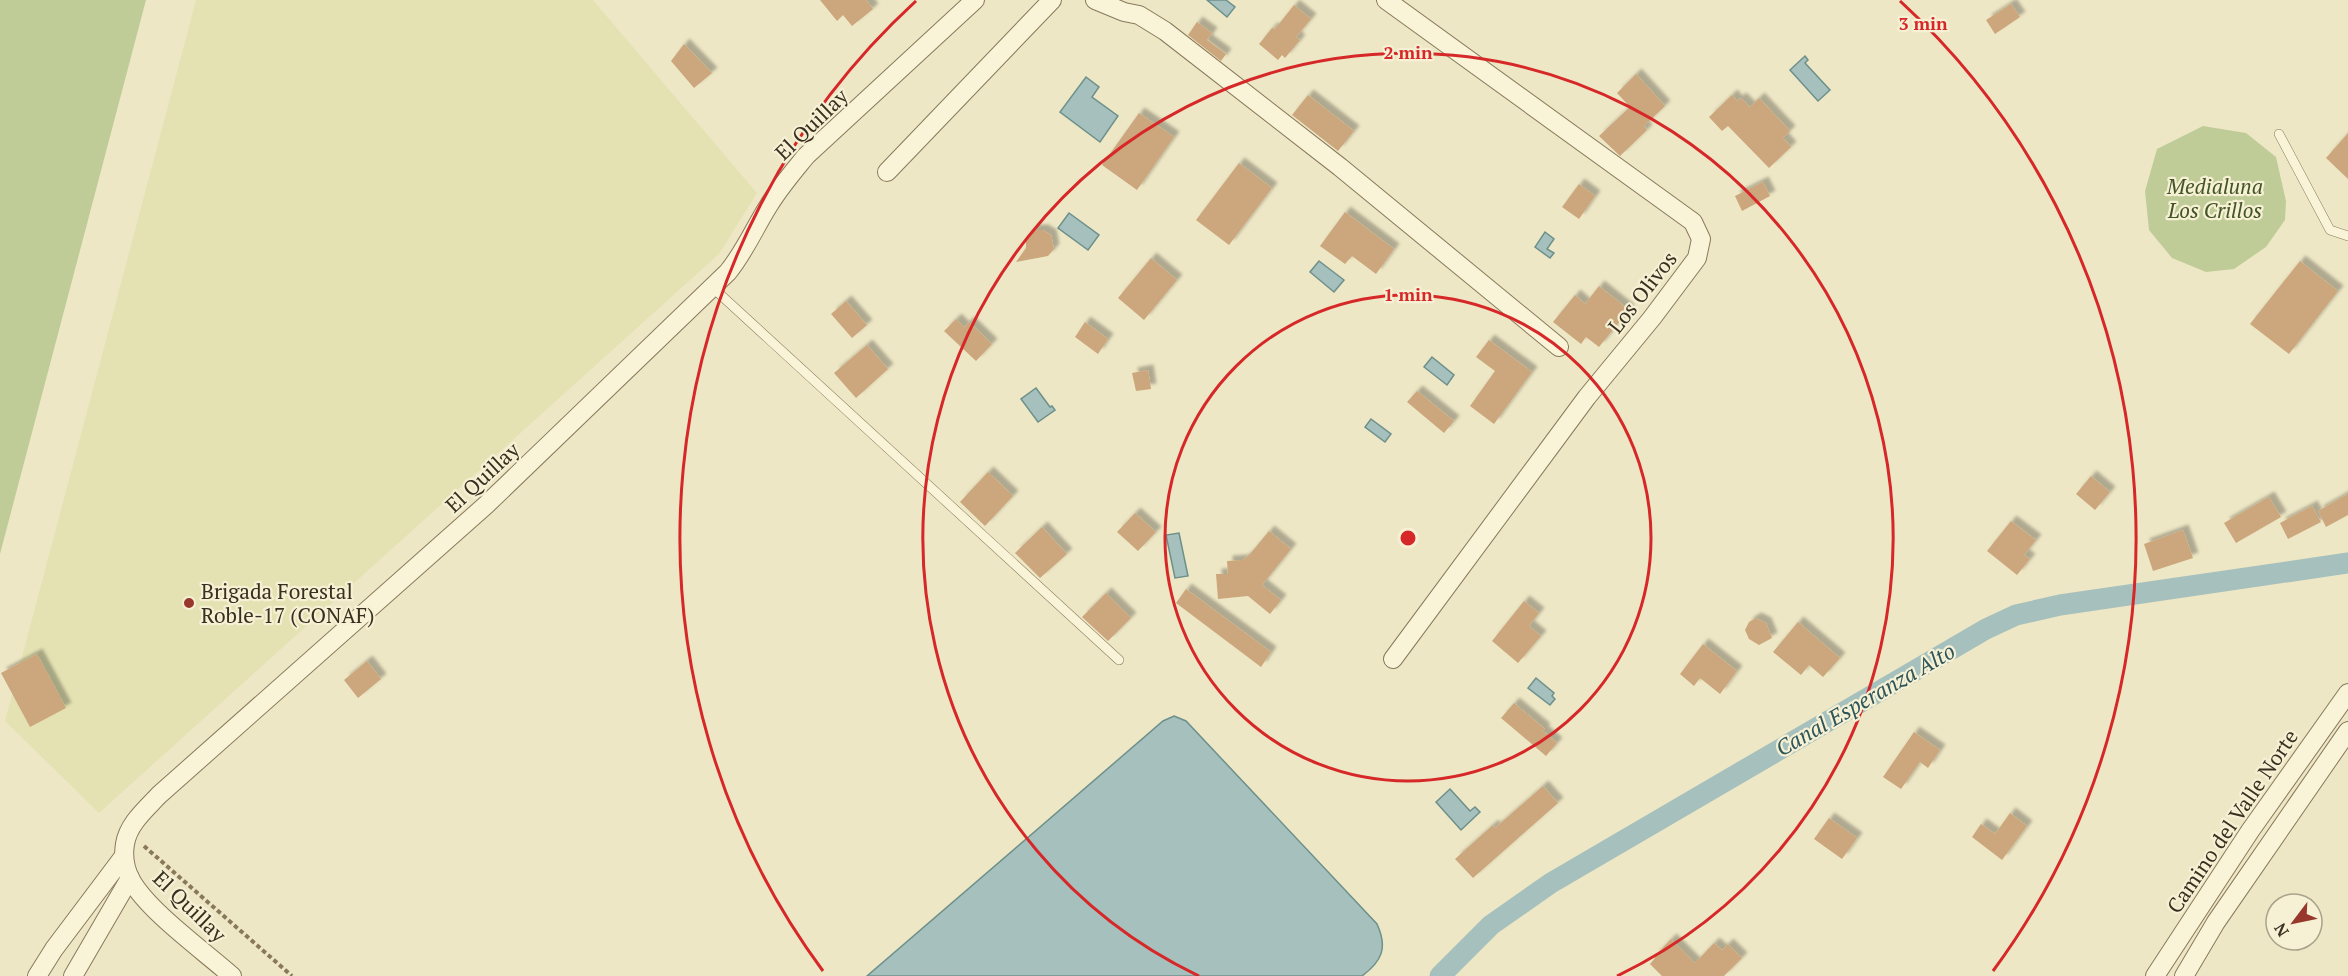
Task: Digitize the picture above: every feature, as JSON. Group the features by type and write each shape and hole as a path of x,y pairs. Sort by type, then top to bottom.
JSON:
{"street":[{"name":"El Quillay","path":"232,976 148,902 130,878 124,856 128,833 138,817 159,795 486,505 712,287 743,254 769,205 806,156 975,0"},
{"path":"887,172 1052,0"},
{"path":"1095,0 1124,12 1139,15 1165,31 1340,167 1559,347"},
{"name":"Los Olivos","path":"1386,0 1692,222 1698,230 1701,245 1697,258 1652,318 1587,397 1393,659"},
{"name":"Camino del Valle Norte","path":"2155,976 2250,831 2348,693"},
{"name":"Camino del Valle Norte","path":"2184,976 2216,922 2348,731"},
{"path":"37,976 54,949 124,856"},
{"path":"73,976 130,878"}],"lane":[{"path":"2279,134 2330,230 2348,236"},
{"path":"712,287 1119,660"}],"path":[{"path":"128,833 292,976"}],"shaded area":[{"path":"196,0 593,0 757,193 719,254 99,813 5,721"}],"green space":[{"path":"0,0 146,0 0,554"},
{"name":"Medialuna Los Crillos","path":"2203,126 2246,133 2276,157 2286,201 2285,220 2266,247 2234,269 2206,272 2172,258 2149,230 2145,191 2157,149"}],"water":[{"path":"1207,0 1226,0 1235,7 1227,17"},
{"path":"1805,56 1808,60 1805,63 1830,90 1818,101 1790,70"},
{"path":"1086,77 1099,87 1092,97 1118,116 1100,142 1060,112"},
{"path":"1069,213 1099,235 1088,250 1058,228"},
{"path":"1545,232 1554,239 1547,249 1554,253 1550,258 1535,247"},
{"path":"1319,261 1344,280 1334,292 1310,272"},
{"path":"1432,357 1454,375 1447,385 1424,367"},
{"path":"1036,388 1050,407 1052,406 1055,410 1038,422 1021,399"},
{"path":"1371,419 1391,434 1385,442 1365,427"},
{"path":"1179,533 1188,576 1175,578 1166,535"},
{"path":"1536,678 1554,693 1552,696 1555,699 1550,705 1528,688"},
{"path":"1174,716 1186,721 1377,924 1382,940 1381,953 1374,965 1362,976 867,976 1163,721"},
{"path":"1450,789 1470,811 1475,807 1480,812 1461,830 1436,802"}],"building":[{"path":"820,0 866,0 873,9 852,26 843,15 837,21"},
{"path":"2011,4 2020,17 1995,34 1986,20"},
{"path":"1294,5 1311,19 1296,37 1300,40 1285,58 1282,55 1278,60 1259,44 1272,28 1275,29"},
{"path":"1197,22 1212,33 1207,40 1226,54 1221,61 1188,35"},
{"path":"684,44 712,73 694,88 671,61"},
{"path":"1636,74 1665,106 1644,126 1647,130 1620,156 1599,136 1630,107 1617,93"},
{"path":"1308,95 1354,131 1338,151 1292,115"},
{"path":"1732,95 1737,101 1741,98 1750,107 1759,98 1790,131 1783,138 1791,147 1769,168 1728,126 1722,131 1709,117"},
{"path":"1139,113 1174,137 1137,190 1102,165"},
{"path":"2348,133 2348,179 2326,158"},
{"path":"1239,163 1272,188 1229,245 1196,220"},
{"path":"1763,182 1770,196 1742,211 1735,196"},
{"path":"1579,184 1595,196 1579,219 1562,207"},
{"path":"1345,212 1394,249 1376,274 1352,256 1345,264 1320,246"},
{"path":"1033,230 1043,230 1051,235 1054,249 1048,256 1016,262 1026,248 1026,238"},
{"path":"1151,258 1177,280 1144,320 1118,298"},
{"path":"2300,261 2338,291 2289,354 2250,324"},
{"path":"1599,286 1629,310 1599,347 1586,337 1581,344 1553,322 1575,295 1585,304"},
{"path":"846,301 867,325 852,338 831,314"},
{"path":"956,319 964,327 969,322 992,344 976,361 944,331"},
{"path":"1085,322 1108,339 1098,354 1075,337"},
{"path":"1489,340 1532,372 1494,424 1470,406 1495,371 1476,357"},
{"path":"867,345 888,369 856,398 834,373"},
{"path":"1148,370 1151,389 1136,391 1132,373"},
{"path":"1417,391 1454,421 1444,433 1407,402"},
{"path":"988,472 1013,496 985,526 960,502"},
{"path":"2091,476 2110,492 2095,510 2076,494"},
{"path":"2348,494 2348,515 2326,527 2318,511"},
{"path":"2269,497 2281,517 2236,543 2224,523"},
{"path":"2312,506 2321,522 2288,539 2280,523"},
{"path":"1135,513 1156,532 1138,551 1117,532"},
{"path":"2011,521 2036,540 2024,555 2030,559 2017,575 1987,551"},
{"path":"1042,527 1067,554 1040,578 1015,553"},
{"path":"2183,530 2193,558 2153,571 2144,544"},
{"path":"1269,531 1291,549 1262,585 1281,600 1270,614 1248,596 1218,599 1216,574 1228,574 1227,561 1243,560"},
{"path":"1186,589 1271,652 1261,667 1176,603"},
{"path":"1106,593 1131,618 1108,641 1082,617"},
{"path":"1524,601 1539,613 1529,626 1541,636 1518,663 1492,641"},
{"path":"1756,618 1766,623 1772,638 1759,645 1749,639 1745,630 1749,622"},
{"path":"1798,622 1840,658 1823,677 1809,665 1801,675 1773,652"},
{"path":"1703,644 1737,671 1720,694 1700,678 1694,686 1680,674"},
{"path":"37,654 66,708 30,727 1,673"},
{"path":"367,661 381,679 358,698 344,680"},
{"path":"1514,703 1545,729 1543,731 1557,743 1546,756 1501,718"},
{"path":"1914,732 1940,750 1928,768 1920,762 1901,789 1883,777"},
{"path":"1543,786 1558,803 1473,878 1455,859 1493,825 1495,828"},
{"path":"2010,813 2027,826 2002,860 1972,837 1981,824 1995,834"},
{"path":"1829,818 1857,838 1842,859 1814,839"},
{"path":"1671,939 1695,963 1714,943 1722,950 1728,944 1742,958 1724,976 1662,976 1650,964"}],"waterway":[{"name":"Canal Esperanza Alto","path":"1440,976 1491,925 1551,883 1986,629 2016,615 2060,605 2348,563"}],"place":[{"name":"Brigada Forestal Roble-17 (CONAF)","path":"189,603"}]}
